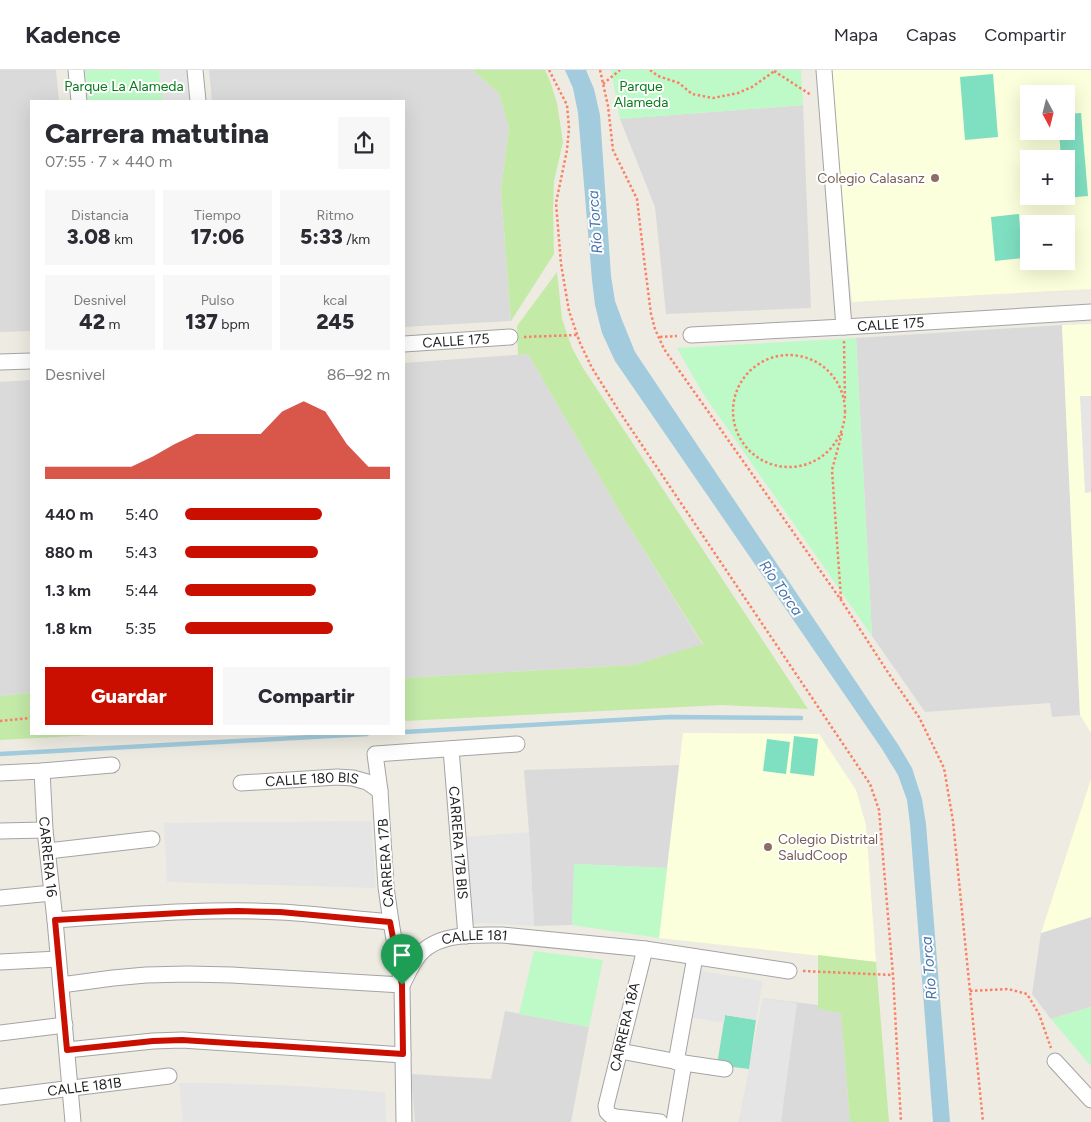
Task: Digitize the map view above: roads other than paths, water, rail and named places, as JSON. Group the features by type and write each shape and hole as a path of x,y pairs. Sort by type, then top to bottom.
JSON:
{"street":[{"path":"76,70 79,100"},
{"path":"195,70 198,100"},
{"path":"824,70 844,327"},
{"name":"CALLE 175","path":"691,335 1091,312"},
{"name":"CALLE 175","path":"405,344 510,337"},
{"path":"0,362 30,361"},
{"path":"451,749 517,744"},
{"name":"CARRERA 17B","path":"404,1122 402,985 390,922 386,888 380,791 375,754 451,749"},
{"name":"CARRERA 17B BIS","path":"451,749 466,936"},
{"path":"0,773 112,765"},
{"name":"CARRERA 16","path":"42,771 73,1122"},
{"name":"CALLE 180 BIS","path":"241,782 337,777 353,778 367,782 380,791"},
{"path":"0,831 46,830"},
{"path":"48,851 152,839"},
{"path":"0,898 52,893"},
{"path":"55,920 238,911 280,912 390,922"},
{"name":"CALLE 181","path":"402,985 418,956 432,944 450,937 466,936 502,936 644,948 789,971"},
{"name":"CARRERA 18A","path":"644,948 606,1112 616,1117 660,1122"},
{"path":"674,1122 680,1062 696,957"},
{"path":"0,962 58,959"},
{"path":"61,985 146,975 187,974 402,985"},
{"path":"0,1033 65,1025"},
{"path":"67,1050 153,1041 182,1040 403,1054"},
{"path":"620,1051 725,1069"},
{"path":"1055,1061 1091,1100"},
{"name":"CALLE 181B","path":"0,1097 169,1076"}],"water":[{"name":"Río Torca","path":"565,70 586,70 594,89 600,115 611,276 615,301 635,352 912,768 922,799 926,824 950,1122 933,1122 910,824 907,800 898,775 615,361 602,333 595,305 578,113 573,88"}],"waterway":[{"path":"405,732 670,717 801,718"},
{"path":"0,754 349,735"}],"place":[{"name":"Colegio Calasanz","path":"935,178"},
{"name":"Colegio Distrital SaludCoop","path":"768,847"}],"park label":[{"name":"Parque La Alameda","path":"124,86"},
{"name":"Parque Alameda","path":"641,94"}]}
